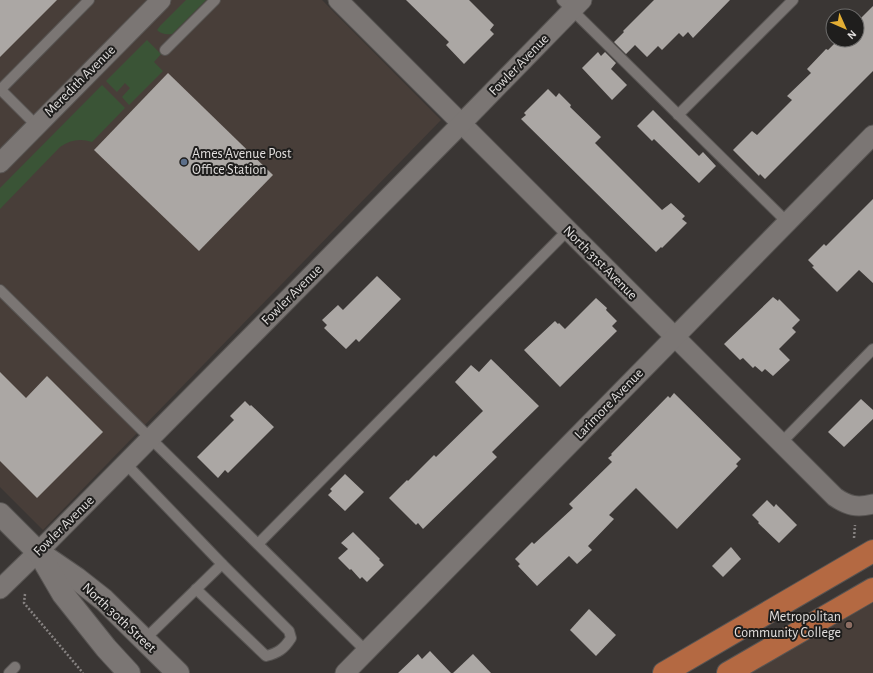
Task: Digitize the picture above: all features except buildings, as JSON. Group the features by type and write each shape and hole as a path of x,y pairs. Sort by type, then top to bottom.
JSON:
{"main road":[{"name":"North 30th Street","path":"0,514 38,552 76,578 104,600 178,673"},
{"path":"664,673 873,551"},
{"name":"North 30th Street","path":"38,552 63,594 106,648 129,673"},
{"path":"728,673 873,589"}],"street":[{"name":"Meredith Avenue","path":"0,163 160,0"},
{"name":"North 31st Avenue","path":"338,0 835,497 844,503 857,506 873,504"},
{"name":"Fowler Avenue","path":"0,589 126,464 462,124 572,3"},
{"name":"Larimore Avenue","path":"345,673 873,135"}],"lane":[{"path":"37,126 0,89 89,0"},
{"path":"165,50 215,0"},
{"path":"678,115 793,0"},
{"path":"572,3 678,115 787,222"},
{"path":"258,544 568,230"},
{"path":"0,290 366,651"},
{"path":"780,443 873,349"},
{"path":"126,464 289,631 291,638 285,647 276,653 266,656 196,589"},
{"path":"144,640 222,564"}],"path":[{"path":"25,591 24,603 83,673"}],"shaded area":[{"path":"0,0 322,0 441,120 43,530 0,487"},
{"name":"Metropolitan Community College","path":"873,599 873,673 743,673"}],"green space":[{"path":"186,0 206,0 172,34 164,34 157,30 160,26"},
{"path":"147,40 161,54 154,62 163,71 129,105 122,97 130,88 125,83 117,92 106,81"},
{"path":"102,85 125,108 92,142 75,140 60,147 0,209 0,188"}],"place":[{"name":"Ames Avenue Post Office Station","path":"184,162"},
{"name":"Metropolitan Community College","path":"849,625"}]}
